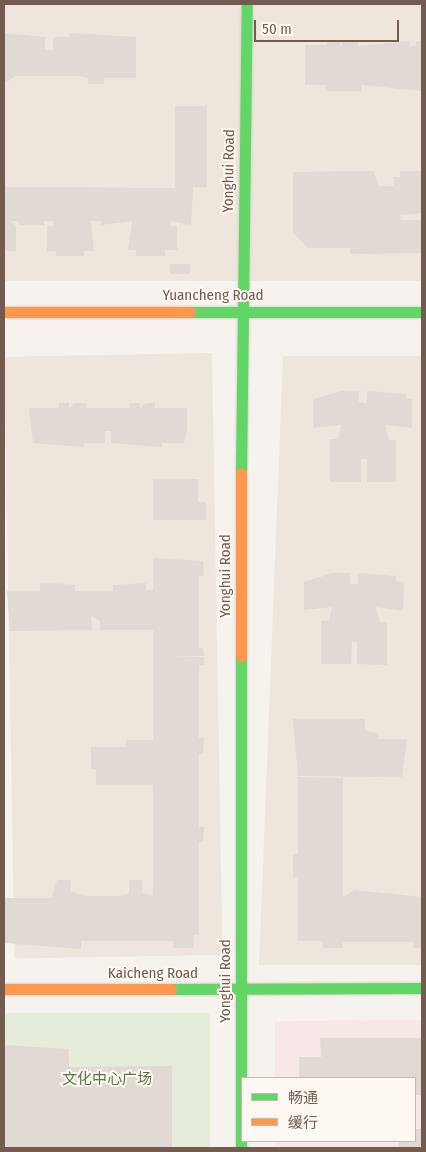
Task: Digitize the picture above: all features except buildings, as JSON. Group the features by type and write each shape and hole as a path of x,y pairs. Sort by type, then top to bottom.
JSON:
{"street":[{"name":"Yonghui Road","path":"241,1148 241,311 247,4"},
{"name":"Yuancheng Road","path":"4,312 422,312"},
{"name":"Kaicheng Road","path":"4,989 422,988"}],"shaded area":[{"path":"4,4 422,4 422,281 4,281"},
{"path":"212,353 223,955 15,959 4,357"},
{"path":"283,356 422,356 422,965 259,965"},
{"path":"422,1020 422,1148 275,1148 275,1142 416,1142 416,1077 275,1077 275,1021"}],"green space":[{"name":"文化中心广场","path":"4,1013 210,1013 210,1148 4,1148"}],"traffic: fast":[{"path":"241,473 247,4"},
{"path":"190,312 422,312"},
{"path":"241,656 241,1148"},
{"path":"171,989 422,988"}],"traffic: slow":[{"path":"4,312 190,312"},
{"path":"241,473 241,656"},
{"path":"4,989 171,989"}]}
